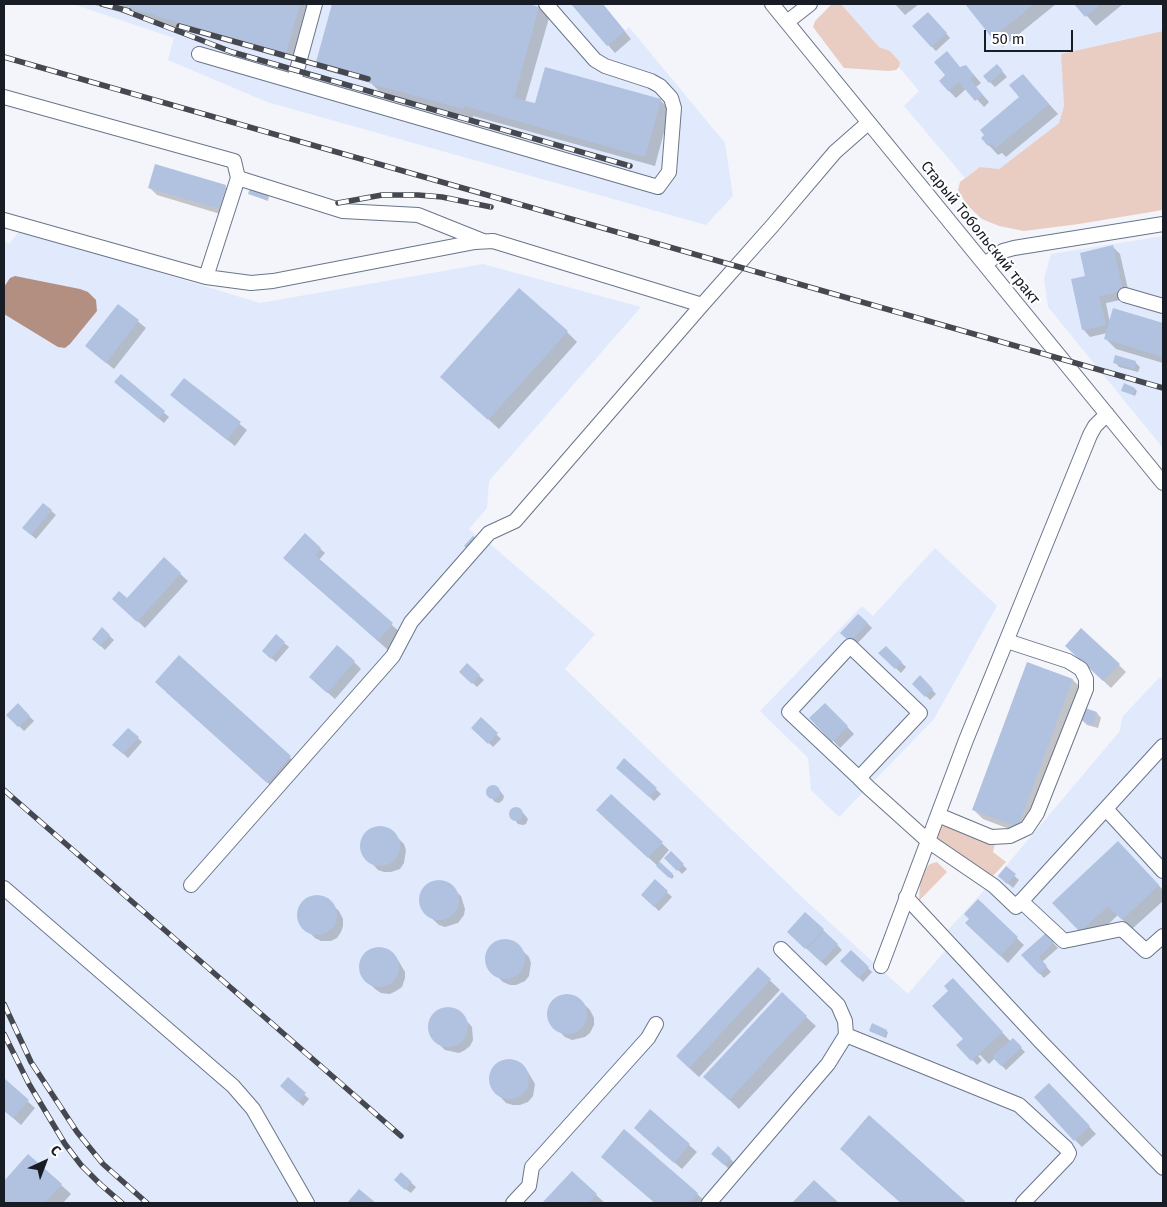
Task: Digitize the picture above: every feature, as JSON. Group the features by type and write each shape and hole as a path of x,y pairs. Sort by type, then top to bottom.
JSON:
{"street":[{"path":"294,81 315,4"},
{"path":"200,54 658,187 669,172 674,108 671,98 660,86 651,81 604,66 595,60 546,4"},
{"name":"Старый Тобольский тракт","path":"772,4 1163,484"},
{"path":"787,22 810,4"},
{"path":"4,97 234,161 238,178 206,277"},
{"path":"191,885 393,656 411,622 489,533 515,521 702,305 774,226 836,152 868,122"},
{"path":"238,178 343,211 418,215 483,241 502,244 702,305"},
{"path":"4,220 206,277 251,283 273,281 483,241"},
{"path":"985,264 1003,251 1014,248 1163,224"},
{"path":"1124,295 1163,306"},
{"path":"881,966 966,740 1090,435 1107,414"},
{"path":"938,814 991,837 1010,836 1027,828 1037,813 1086,689 1086,679 1081,669 1068,661 1007,641"},
{"path":"859,778 920,713 850,646 789,712 859,778 928,841 994,886 1016,906 1163,746"},
{"path":"1106,809 1163,871"},
{"path":"4,888 233,1086 253,1109 306,1203"},
{"path":"906,897 1041,1042 1163,1168"},
{"path":"1021,901 1064,941 1122,929 1146,951 1163,936"},
{"path":"709,1203 828,1064 846,1035 845,1021 838,1005 781,949"},
{"path":"513,1203 529,1186 532,1167 648,1038 656,1024"},
{"path":"846,1035 1019,1105 1066,1148 1069,1153 1067,1157 1023,1203"}],"shaded area":[{"path":"73,4 603,4 625,31 629,27 725,143 733,196 706,225 267,102 168,60 174,38"},
{"path":"832,4 841,4 879,47 890,51 900,62 899,67 896,70 889,71 844,68 813,27 815,21"},
{"path":"841,4 1163,4 1163,31 1062,54 1064,106 1059,123 999,169 980,167 965,178 904,106 919,91 899,67 900,62 890,51 879,47"},
{"path":"1163,31 1163,210 1024,231 999,226 982,219 967,205 958,190 960,182 980,167 999,169 1059,123 1064,106 1061,54"},
{"path":"20,230 260,303 483,264 641,307 489,481 487,508 469,529 486,545 489,543 595,634 565,669 805,900 908,994 956,938 948,930 1006,866 1120,731 1122,717 1160,677 1163,680 1163,1203 4,1203 4,240 9,244"},
{"path":"1163,236 1163,448 1048,307 1044,279 1051,254"},
{"path":"15,276 88,292 96,300 97,311 70,344 65,348 58,347 4,314 4,287 10,278"},
{"path":"935,548 997,606 934,719 839,817 811,790 808,758 760,711 862,606 873,616"},
{"path":"947,825 995,843 993,852 1006,862 992,877 941,843 938,838 938,831 941,827"},
{"path":"937,862 947,872 919,901 920,881 924,870 930,864"}],"building":[{"path":"115,4 300,4 286,53"},
{"path":"332,4 529,4 539,7 514,98 535,103 545,67 661,99 645,157 464,106 463,109 369,83 370,77 316,62"},
{"path":"571,4 603,4 625,31 607,46"},
{"path":"965,4 1034,4 992,38"},
{"path":"1074,4 1101,4 1085,17"},
{"path":"928,12 947,33 931,47 912,26"},
{"path":"947,51 960,67 966,65 974,75 970,79 983,95 975,101 959,82 948,91 939,81 945,75 934,62"},
{"path":"997,64 1003,71 989,83 983,76"},
{"path":"1023,74 1049,104 996,148 991,143 988,146 981,138 984,135 980,130 1019,97 1009,85"},
{"path":"155,164 226,185 219,209 148,188"},
{"path":"250,188 268,193 266,200 248,194"},
{"path":"1113,245 1123,291 1099,296 1106,325 1082,330 1071,279 1085,276 1080,253"},
{"path":"519,288 568,331 488,420 440,377"},
{"path":"118,304 139,320 106,363 85,346"},
{"path":"1113,308 1163,323 1163,357 1104,339"},
{"path":"1115,355 1136,361 1134,369 1113,363"},
{"path":"121,374 165,411 159,419 114,382"},
{"path":"184,378 241,422 227,440 170,395"},
{"path":"1124,383 1135,388 1133,395 1121,391"},
{"path":"43,503 52,510 31,535 22,528"},
{"path":"305,533 321,548 315,555 393,623 378,641 283,558"},
{"path":"473,536 477,539 475,557 464,546"},
{"path":"164,557 181,573 137,622 112,599 119,591 127,598"},
{"path":"858,614 868,623 850,642 840,633"},
{"path":"102,627 110,635 100,646 92,639"},
{"path":"1081,628 1120,664 1103,681 1065,646"},
{"path":"276,634 285,642 271,659 262,651"},
{"path":"337,645 355,661 327,693 309,677"},
{"path":"886,646 902,662 895,669 878,653"},
{"path":"179,655 291,756 267,783 155,682"},
{"path":"1027,662 1073,679 1018,827 972,810"},
{"path":"467,663 480,675 472,684 459,672"},
{"path":"920,675 933,689 925,697 912,684"},
{"path":"18,703 30,716 18,727 6,715"},
{"path":"825,703 848,726 832,742 809,718"},
{"path":"1085,708 1097,712 1093,725 1081,720"},
{"path":"481,717 498,733 488,744 471,728"},
{"path":"128,728 139,737 123,754 112,745"},
{"path":"624,758 657,788 649,797 616,768"},
{"path":"490,785 496,785 500,792 496,799 490,799 486,795 486,789"},
{"path":"611,794 663,842 648,858 596,810"},
{"path":"513,807 519,807 523,814 519,821 513,821 509,817 509,811"},
{"path":"380,826 394,832 400,846 394,860 380,866 366,860 360,846 366,832"},
{"path":"1118,841 1159,885 1122,920 1108,906 1080,932 1052,903"},
{"path":"671,851 684,864 677,871 664,858"},
{"path":"660,862 673,874 669,878 656,866"},
{"path":"1006,866 1016,874 1007,884 998,876"},
{"path":"655,879 668,891 654,907 641,895"},
{"path":"439,880 453,886 459,900 453,914 439,920 425,914 419,900 425,886"},
{"path":"317,895 331,901 337,915 331,929 317,935 303,929 297,915 303,901"},
{"path":"978,899 1018,937 1000,956 965,923 969,919 964,914"},
{"path":"805,912 824,929 805,949 787,932"},
{"path":"824,931 838,944 821,962 807,949"},
{"path":"1046,933 1054,942 1039,957 1047,966 1039,974 1021,955"},
{"path":"505,939 519,945 525,959 519,973 505,979 491,973 485,959 491,945"},
{"path":"379,947 393,953 399,967 393,981 379,987 365,981 359,967 365,953"},
{"path":"851,950 869,967 858,978 840,961"},
{"path":"758,967 771,979 689,1068 676,1056"},
{"path":"953,978 1003,1032 971,1061 956,1045 963,1039 932,1006 948,991 944,986"},
{"path":"782,992 807,1016 729,1100 703,1077"},
{"path":"567,994 581,1000 587,1014 581,1028 567,1034 553,1028 547,1014 553,1000"},
{"path":"448,1007 462,1013 468,1027 462,1041 448,1047 434,1041 428,1027 434,1013"},
{"path":"872,1023 887,1030 884,1037 869,1031"},
{"path":"1013,1038 1022,1047 1001,1066 992,1057"},
{"path":"509,1059 523,1065 529,1079 523,1093 509,1099 495,1093 489,1079 495,1065"},
{"path":"288,1077 306,1093 298,1102 280,1086"},
{"path":"4,1078 29,1100 13,1118 4,1111"},
{"path":"1049,1083 1090,1126 1074,1141 1034,1097"},
{"path":"650,1109 690,1144 674,1163 634,1128"},
{"path":"869,1115 965,1201 963,1203 901,1203 840,1149"},
{"path":"624,1129 698,1193 689,1203 655,1203 601,1157"},
{"path":"718,1146 731,1158 724,1165 711,1154"},
{"path":"28,1154 62,1184 45,1203 4,1203 4,1181"},
{"path":"572,1171 597,1194 589,1203 542,1203"},
{"path":"401,1172 412,1182 405,1190 394,1180"},
{"path":"814,1180 839,1203 792,1203"},
{"path":"359,1189 376,1203 347,1203"}],"railway":[{"path":"102,4 129,11"},
{"path":"123,10 232,52 630,166"},
{"path":"179,26 368,79"},
{"path":"4,57 1163,388"},
{"path":"338,203 382,195 418,195 442,197 491,207"},
{"path":"4,790 401,1136"},
{"path":"4,1004 31,1062 77,1132 103,1164 147,1203"},
{"path":"4,1034 29,1084 65,1144 81,1165 122,1203"}]}
